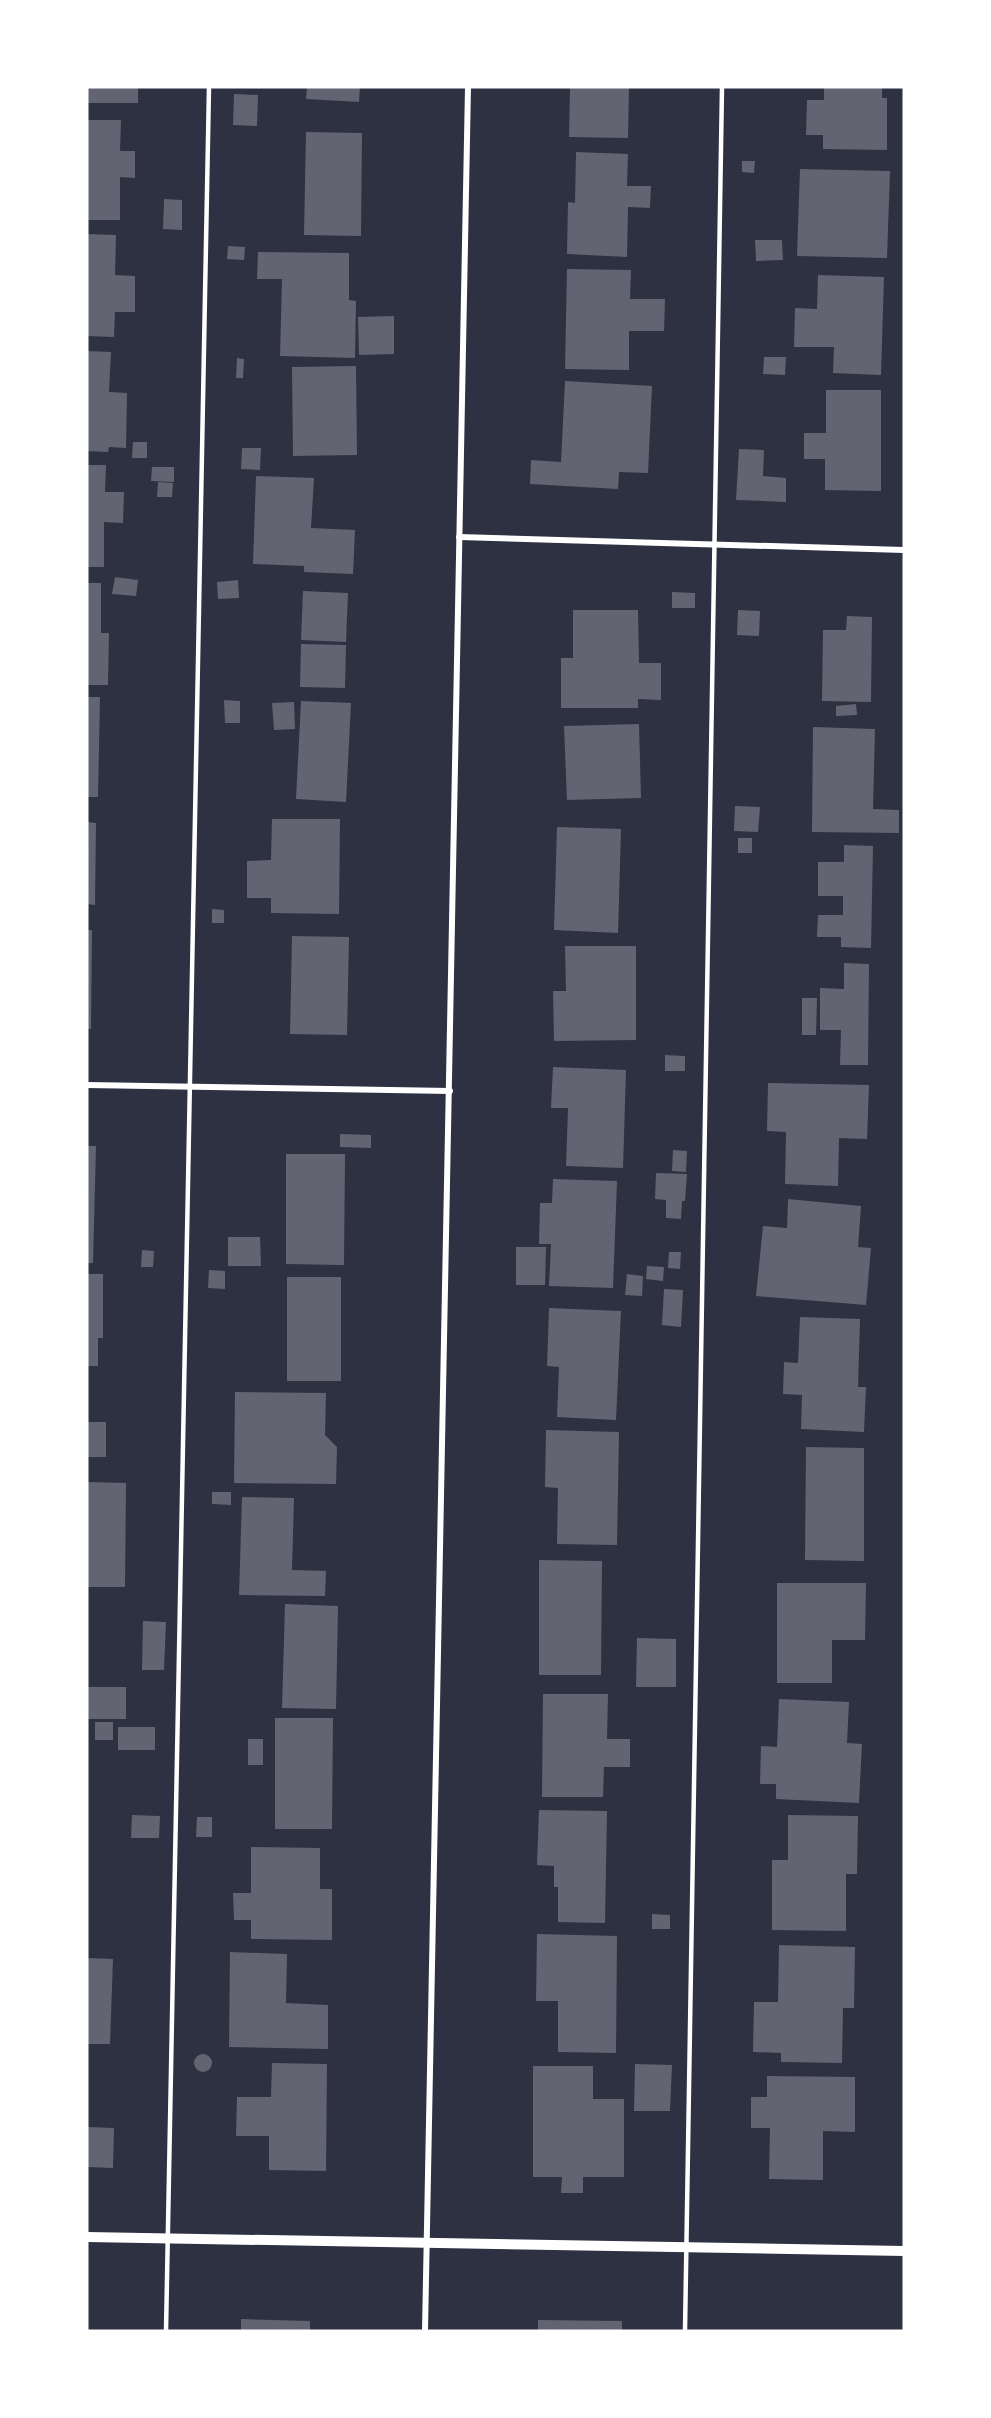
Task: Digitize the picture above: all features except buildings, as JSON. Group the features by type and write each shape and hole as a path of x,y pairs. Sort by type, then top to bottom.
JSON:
{"street":[{"path":"424,2331 468,87"},
{"path":"459,537 904,550"},
{"path":"87,1085 450,1091"},
{"path":"87,2237 904,2251"}],"lane":[{"path":"166,2331 209,87"},
{"path":"685,2331 722,87"}]}
